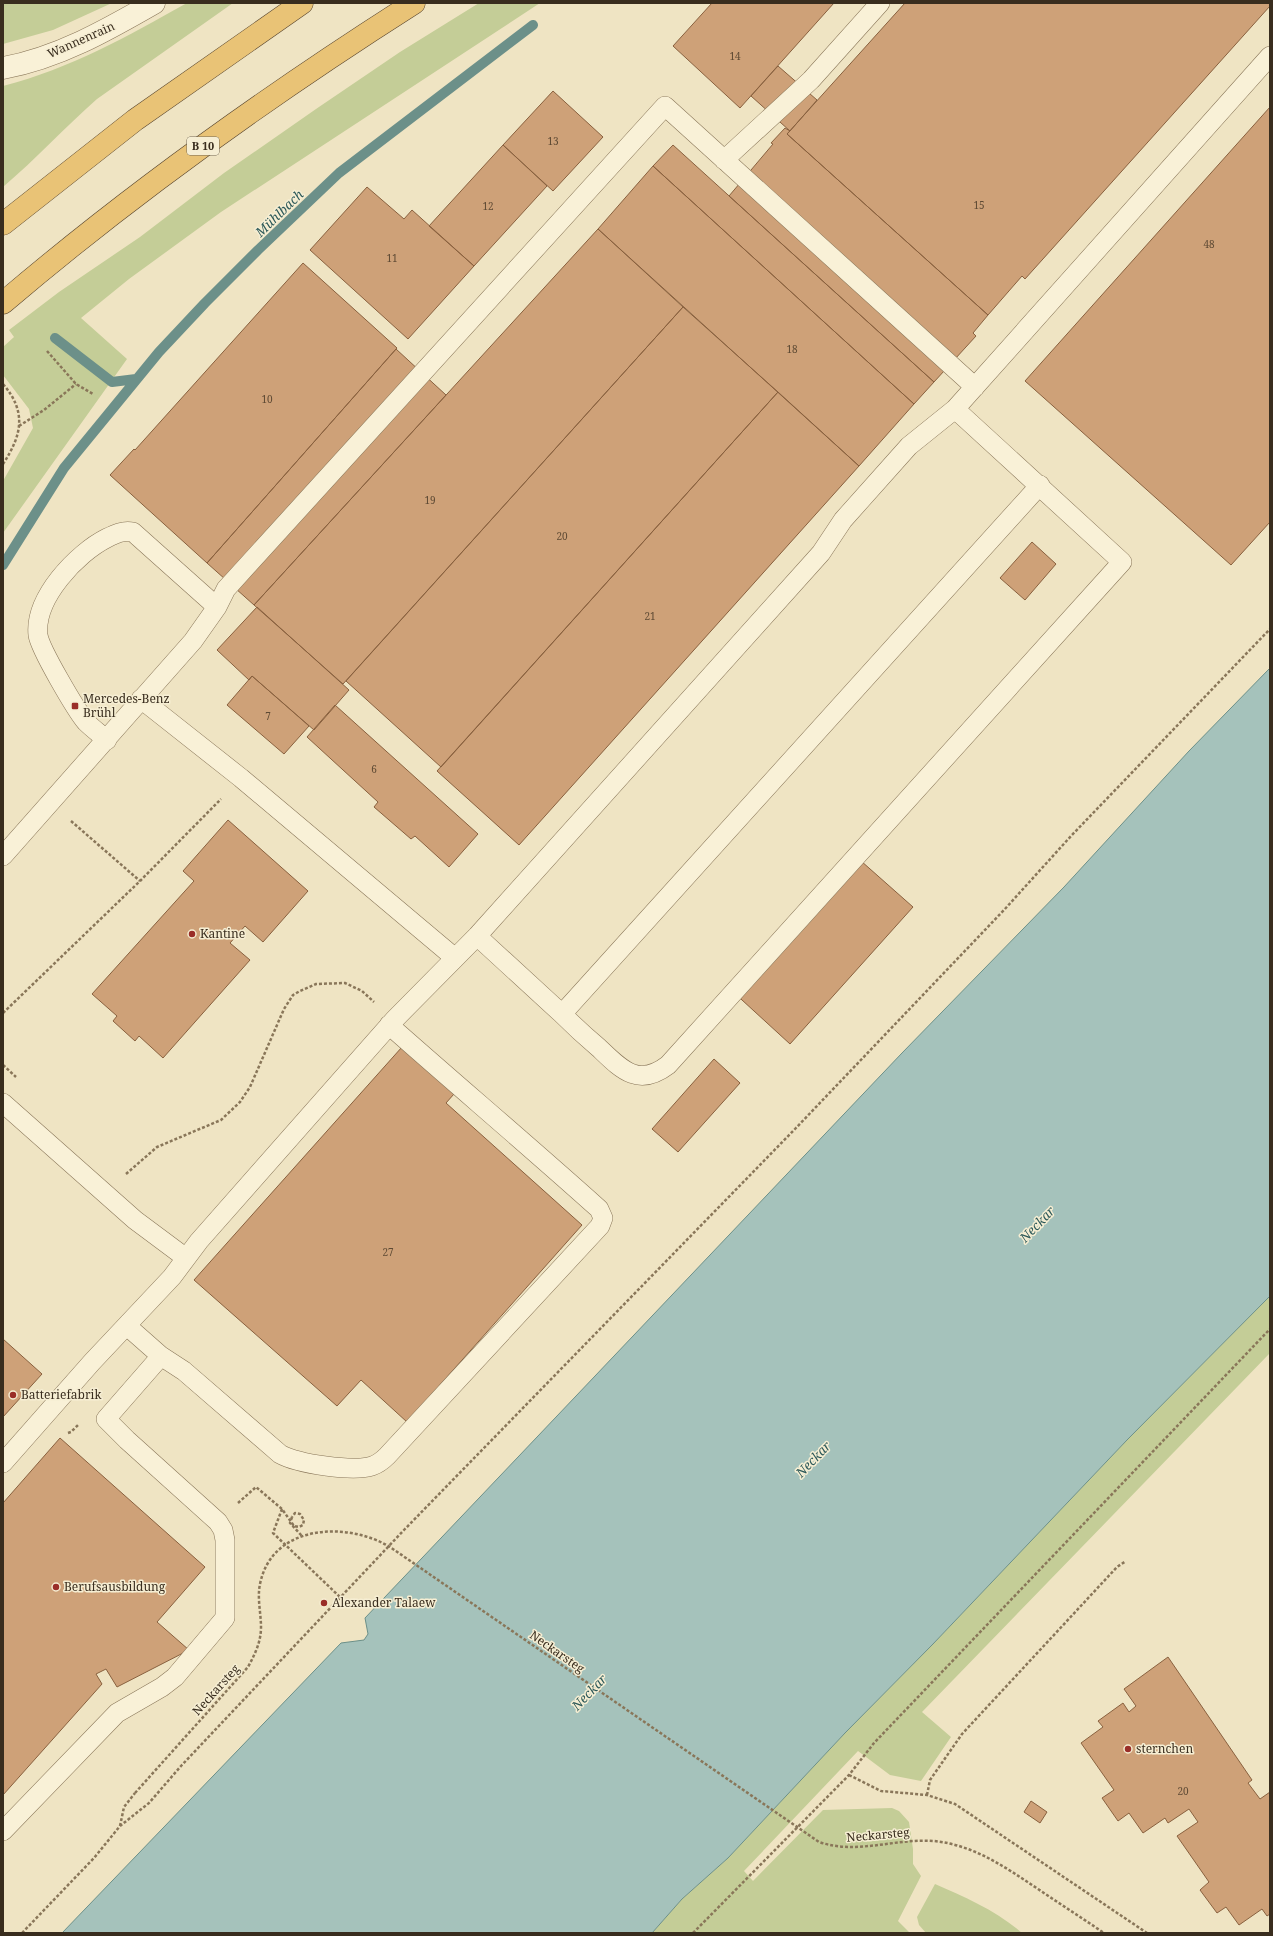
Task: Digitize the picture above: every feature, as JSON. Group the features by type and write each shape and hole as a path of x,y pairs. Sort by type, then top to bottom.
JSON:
{"highway":[{"path":"3,224 135,120 302,3"},
{"name":"B 10","path":"3,303 120,209 216,137 334,54 414,3"}],"street":[{"name":"Wannenrain","path":"3,68 56,52 84,41 154,3"}],"lane":[{"path":"724,160 811,80 880,3"},
{"path":"3,1463 92,1362 128,1326 199,1241 392,1022 477,936 821,553 843,520 904,452 917,439 955,409 1270,56"},
{"path":"3,856 193,641 217,607 226,589 665,106 974,387"},
{"path":"477,936 620,1068 627,1072 644,1076 652,1074 668,1065 1122,562 1040,484 955,409"},
{"path":"562,1014 1040,484"},
{"path":"107,740 86,722 75,706 40,642 38,625 43,607 65,572 94,545 119,532 133,532 217,607"},
{"path":"141,699 242,778 455,958"},
{"path":"128,1326 161,1356 184,1371 272,1448 290,1460 339,1467 360,1468 372,1466 387,1456 600,1226 603,1218 599,1209 515,1134 482,1108 392,1022"},
{"path":"3,1103 135,1220 186,1258"},
{"path":"3,1831 117,1713 124,1707 168,1683 225,1618 225,1540 223,1530 218,1522 127,1440 106,1419 161,1356"}],"path":[{"path":"47,351 76,384 93,394"},
{"path":"3,384 15,399 19,412 19,426 14,446 3,464"},
{"path":"19,426 44,410 76,384"},
{"path":"22,1933 94,1858 120,1826 149,1803 190,1755 463,1469 795,1129 1004,910 1071,836 1270,629"},
{"path":"3,1013 140,881 242,778"},
{"path":"50,804 90,836 140,881"},
{"path":"120,1170 125,1175 157,1148 213,1124 232,1110 246,1095 288,1002 293,995 307,986 328,983 344,983 353,986 362,991 392,1022"},
{"path":"3,1065 20,1081"},
{"path":"693,1933 849,1775 874,1743 1270,1329"},
{"path":"218,1522 256,1487 282,1509 294,1526 299,1527 303,1525 304,1520 300,1514 295,1514 292,1517 290,1523 302,1536"},
{"path":"282,1509 273,1533 341,1598"},
{"name":"Neckarsteg","path":"120,1826 124,1807 135,1793 248,1667 258,1646 260,1637 260,1585 268,1564 280,1550 302,1536 317,1532 343,1531 368,1536 380,1541 819,1842 839,1847 934,1841 963,1847 1003,1865 1104,1933"},
{"path":"927,1795 930,1780 962,1734 1117,1567 1126,1561"},
{"path":"849,1775 881,1791 927,1795 944,1799 965,1809 1147,1933"}],"green space":[{"path":"3,3 112,3 53,30 3,44"},
{"path":"187,3 233,3 97,99 3,187 3,86 28,79 75,61 142,28"},
{"path":"479,3 540,3 221,212 129,279 81,318 127,359 3,533 3,481 33,428 29,409 3,375 3,347 14,337 9,330 59,292 140,237 224,173 400,52"},
{"path":"1270,1296 1270,1353 922,1712 951,1737 921,1781 890,1775 858,1751 744,1871 753,1881 823,1810 892,1808 899,1811 909,1822 913,1849 913,1864 921,1876 898,1921 910,1933 652,1933 682,1899 728,1858 845,1733 933,1644 1127,1440"},
{"path":"935,1884 969,1899 991,1911 1022,1933 926,1933 919,1925 917,1917"}],"water":[{"name":"Neckar","path":"1270,668 1270,1296 1127,1440 933,1644 845,1733 728,1858 682,1899 652,1933 62,1933 341,1643 364,1640 368,1634 365,1618 902,1053 1064,887 1189,751"}],"building":[{"path":"712,3 834,3 740,108 673,46"},
{"path":"905,3 1270,3 1270,6 1025,279 1022,276 988,315 787,134"},
{"path":"778,66 817,100 790,131 751,96"},
{"path":"553,91 603,137 553,191 503,145"},
{"path":"1270,107 1270,522 1231,565 1025,381"},
{"path":"785,128 790,131 787,134 988,315 973,333 976,336 934,382 729,196 773,144 771,143"},
{"path":"503,145 547,186 474,266 429,226"},
{"path":"673,145 934,382 914,404 653,166"},
{"path":"653,166 914,404 859,466 598,229"},
{"path":"367,187 404,219 412,210 474,266 408,339 310,250"},
{"path":"598,229 683,307 343,684 254,605"},
{"path":"303,263 397,348 207,563 110,475 134,449 135,450"},
{"path":"683,307 778,392 441,767 346,681"},
{"path":"396,349 446,395 254,605 207,563"},
{"path":"778,392 859,466 519,845 437,771"},
{"path":"1032,542 1056,564 1025,600 1000,578"},
{"path":"257,607 349,690 314,730 252,676 249,680 217,650"},
{"path":"252,676 309,726 284,754 227,705"},
{"path":"335,705 478,834 449,867 415,836 411,839 374,807 378,802 307,737"},
{"name":"Kantine","path":"228,820 308,891 263,942 245,926 230,943 250,960 163,1058 139,1036 135,1041 113,1021 117,1016 92,994 194,881 183,871"},
{"path":"852,853 913,907 790,1044 730,989"},
{"path":"402,1047 454,1094 446,1103 582,1225 407,1422 361,1380 337,1406 194,1280"},
{"path":"714,1059 740,1083 678,1152 652,1129"},
{"name":"Batteriefabrik","path":"3,1339 42,1374 3,1417"},
{"path":"60,1438 205,1567 157,1622 189,1650 117,1687 106,1669 96,1674 102,1684 3,1795 3,1503"},
{"name":"sternchen","path":"1168,1657 1252,1780 1248,1783 1260,1799 1270,1792 1270,1914 1267,1916 1262,1909 1239,1925 1226,1907 1217,1913 1200,1890 1209,1882 1177,1836 1198,1822 1189,1809 1168,1823 1165,1818 1143,1833 1129,1813 1118,1821 1102,1798 1114,1790 1081,1743 1103,1727 1098,1721 1123,1703 1129,1712 1136,1706 1124,1689"},
{"path":"1031,1801 1047,1812 1040,1823 1024,1812"}],"waterway":[{"name":"Mühlbach","path":"3,565 64,468 159,352 205,303 339,173 533,25"},
{"name":"Mühlbach","path":"55,338 112,382 136,379"}],"place":[{"name":"Mercedes-Benz Brühl","path":"75,706"},
{"name":"Kantine","path":"192,934"},
{"name":"Batteriefabrik","path":"13,1395"},
{"name":"Berufsausbildung","path":"56,1587"},
{"name":"Alexander Talaew","path":"324,1603"},
{"name":"sternchen","path":"1128,1749"}]}
